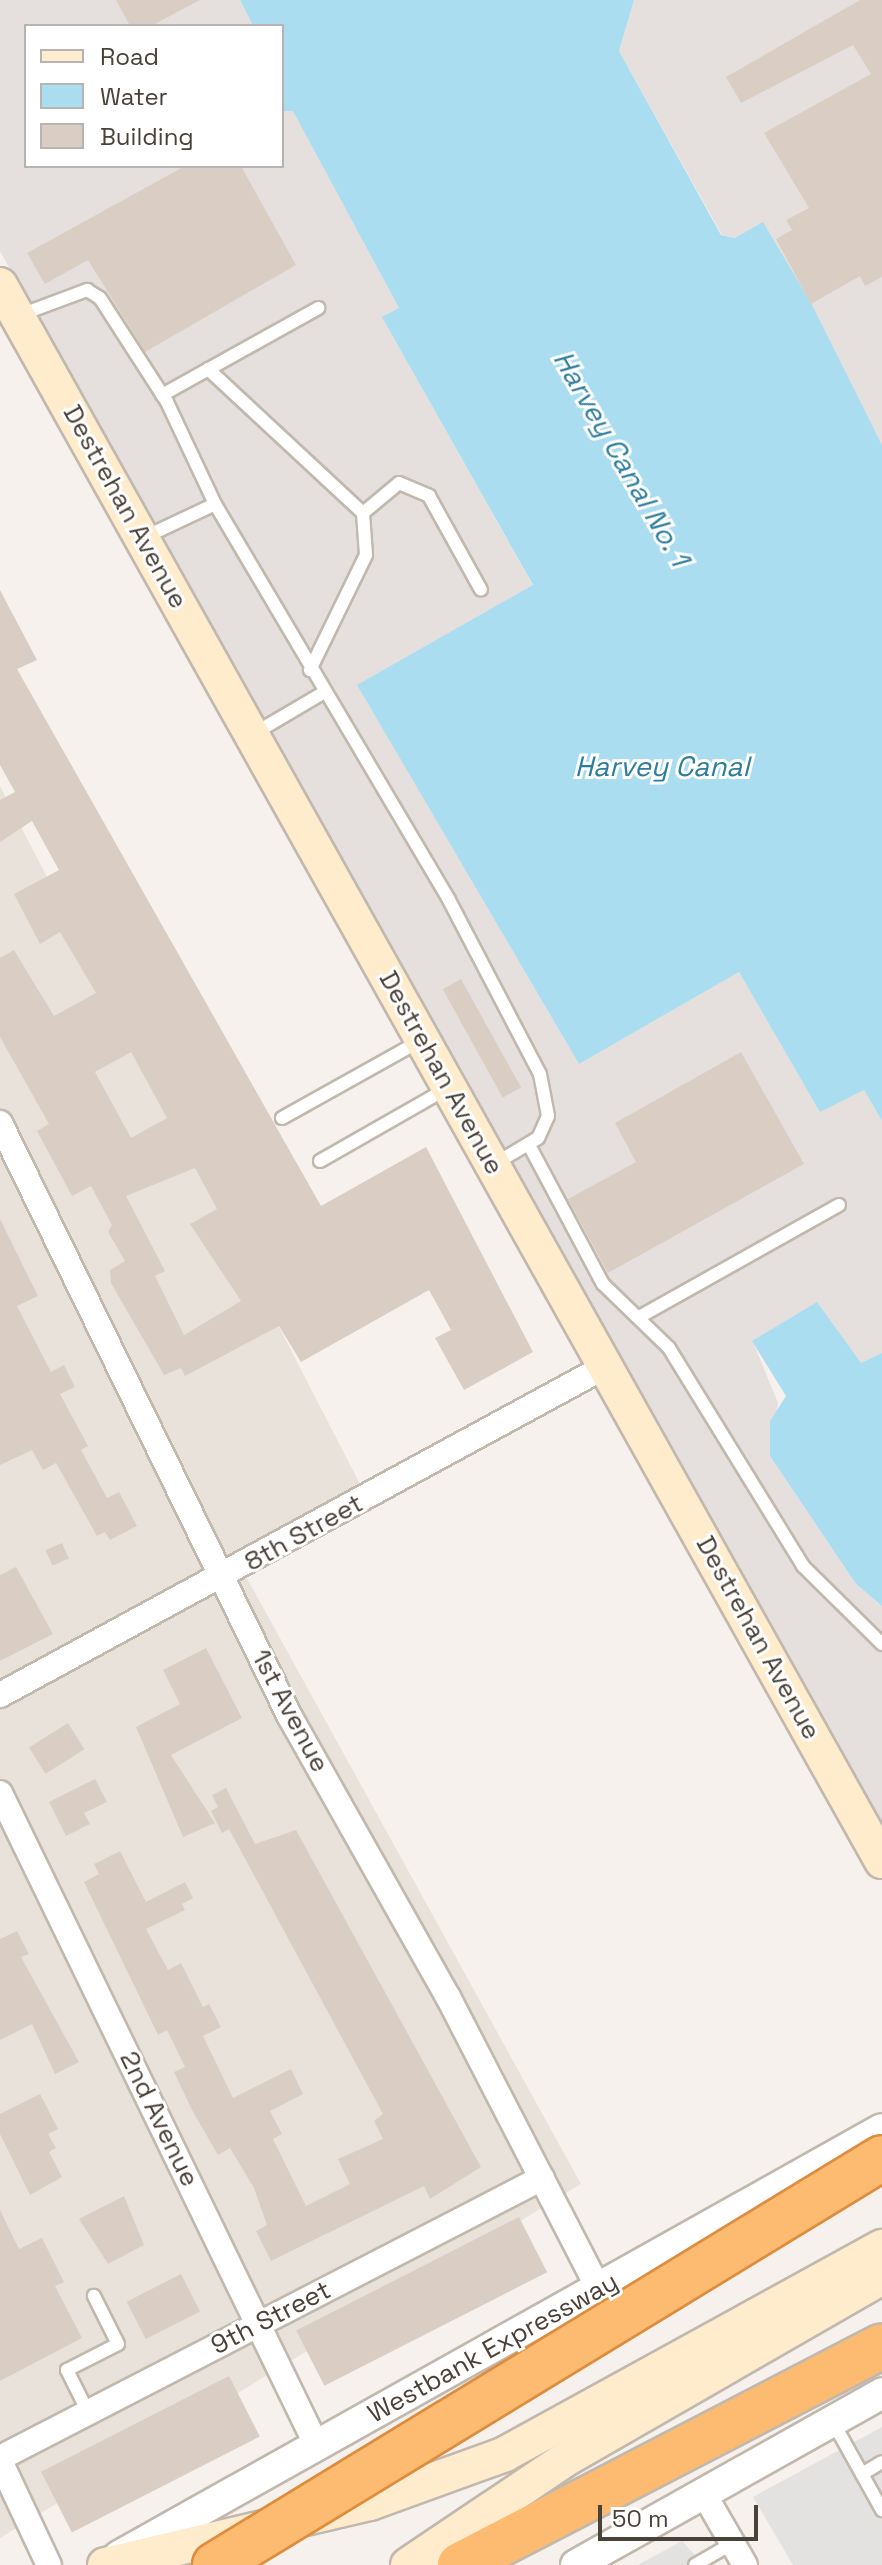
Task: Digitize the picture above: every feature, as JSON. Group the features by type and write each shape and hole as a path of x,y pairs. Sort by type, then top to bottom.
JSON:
{"highway":[{"name":"Westbank Expressway","path":"215,2565 882,2158"},
{"path":"460,2565 882,2346"}],"main road":[{"name":"Destrehan Avenue","path":"0,285 882,1861"},
{"path":"105,2564 370,2503 505,2454 882,2247"},
{"path":"408,2565 564,2460 882,2277"}],"street":[{"name":"1st Avenue","path":"0,1123 222,1579 599,2289"},
{"name":"8th Street","path":"0,1695 222,1579 606,1366"},
{"name":"2nd Avenue","path":"0,1793 317,2446"},
{"name":"Westbank Expressway","path":"105,2564 882,2129"},
{"name":"9th Street","path":"0,2460 542,2178"},
{"path":"576,2565 882,2393"},
{"path":"0,2460 49,2565"},
{"path":"704,2494 745,2565"}],"lane":[{"path":"18,316 87,290 100,298 162,395 215,504 323,693 449,900 540,1074 548,1116 529,1145 493,1164"},
{"path":"162,395 318,308"},
{"path":"208,369 363,513 366,555 310,670"},
{"path":"363,513 399,483 429,496 481,590"},
{"path":"142,539 215,504"},
{"path":"252,734 323,693"},
{"path":"282,1118 423,1040"},
{"path":"320,1161 450,1087"},
{"path":"529,1145 603,1284 623,1309 641,1316 669,1348 803,1566 882,1644"},
{"path":"641,1316 839,1205"},
{"path":"88,2412 67,2370 118,2344 94,2296"},
{"path":"833,2421 882,2510"},
{"path":"862,2474 882,2462"},
{"path":"695,2565 733,2543"}],"shaded area":[{"path":"0,0 240,0 252,24 24,24 24,168 284,168 284,111 293,110 399,308 383,318 533,586 358,686 579,1064 739,972 820,1111 864,1090 882,1121 882,1353 861,1363 753,1342 778,1403 770,1456 856,1584 882,1606 882,1833 0,251"},
{"path":"634,0 882,0 882,445 763,223 735,238 722,235 619,51"},
{"path":"0,786 361,1486 233,1553 581,2184 0,2538"},
{"path":"882,2427 882,2565 793,2565 753,2497"},
{"path":"682,2541 704,2565 638,2565"}],"water":[{"name":"Harvey Canal","path":"240,0 634,0 619,51 721,235 735,238 763,222 811,303 882,445 882,1121 864,1090 820,1112 739,972 579,1064 357,685 533,585 382,317 399,308 293,111 284,111 284,24 252,24"},
{"path":"817,1302 861,1363 882,1353 882,1606 856,1584 770,1456 770,1421 786,1396 752,1341"}],"building":[{"path":"116,0 200,0 155,24 129,24"},
{"path":"860,0 882,0 882,277 865,286 860,276 811,304 776,239 792,230 786,220 809,208 764,133 871,74 853,45 741,103 726,77"},
{"path":"181,168 242,168 296,265 145,352 88,260 45,284 27,253"},
{"path":"0,590 37,660 17,669 321,1206 426,1147 533,1352 464,1390 435,1338 451,1330 429,1290 301,1362 279,1326 185,1376 181,1368 164,1375 111,1283 110,1270 125,1261 108,1232 112,1225 91,1186 72,1196 37,1131 49,1124 0,1037 0,958 14,950 54,1016 96,993 60,932 40,944 14,894 59,870 32,821 0,842 0,800 15,792 0,765","holes":["131,1052 167,1118 131,1138 95,1072","195,1168 217,1209 190,1224 241,1301 184,1335 155,1276 165,1271 126,1196"]},
{"path":"461,979 521,1087 503,1098 443,989"},
{"path":"741,1052 804,1164 608,1273 568,1199 636,1162 615,1123"},
{"path":"0,1219 38,1296 17,1306 51,1372 64,1365 75,1387 60,1394 88,1446 81,1450 107,1498 119,1492 137,1526 110,1540 105,1532 97,1536 56,1463 43,1470 32,1450 0,1465"},
{"path":"62,1543 69,1559 52,1566 46,1550"},
{"path":"16,1567 53,1634 0,1661 0,1575"},
{"path":"206,1648 242,1718 171,1755 215,1823 183,1837 136,1727 180,1704 163,1670"},
{"path":"68,1723 84,1749 45,1774 29,1747"},
{"path":"95,1779 107,1802 84,1813 90,1824 66,1836 49,1802"},
{"path":"226,1788 255,1844 296,1830 481,2167 430,2199 424,2186 271,2261 256,2231 267,2225 254,2188 230,2148 218,2155 192,2110 174,2072 185,2067 167,2030 158,2035 84,1882 99,1874 94,1864 120,1851 146,1902 185,1882 193,1898 182,1904 185,1910 146,1929 168,1970 181,1963 203,2007 209,2004 221,2027 203,2036 233,2098 291,2069 303,2094 270,2111 282,2134 273,2139 306,2206 350,2184 338,2159 383,2139 374,2121 383,2114 229,1829 222,1833 211,1811 218,1807 212,1795"},
{"path":"17,1931 29,1954 21,1957 79,2062 55,2074 32,2024 0,2040 0,1939"},
{"path":"40,2094 58,2129 48,2134 56,2148 49,2152 62,2177 30,2195 0,2134 0,2114"},
{"path":"124,2196 144,2245 108,2264 79,2219"},
{"path":"0,2210 19,2249 42,2238 64,2282 55,2286 82,2338 0,2381"},
{"path":"519,2217 547,2272 324,2386 296,2330"},
{"path":"181,2274 200,2311 146,2339 127,2302"},
{"path":"229,2376 260,2437 72,2532 41,2472"}],"water label":[{"name":"Harvey Canal No. 1","path":"622,458"}]}
